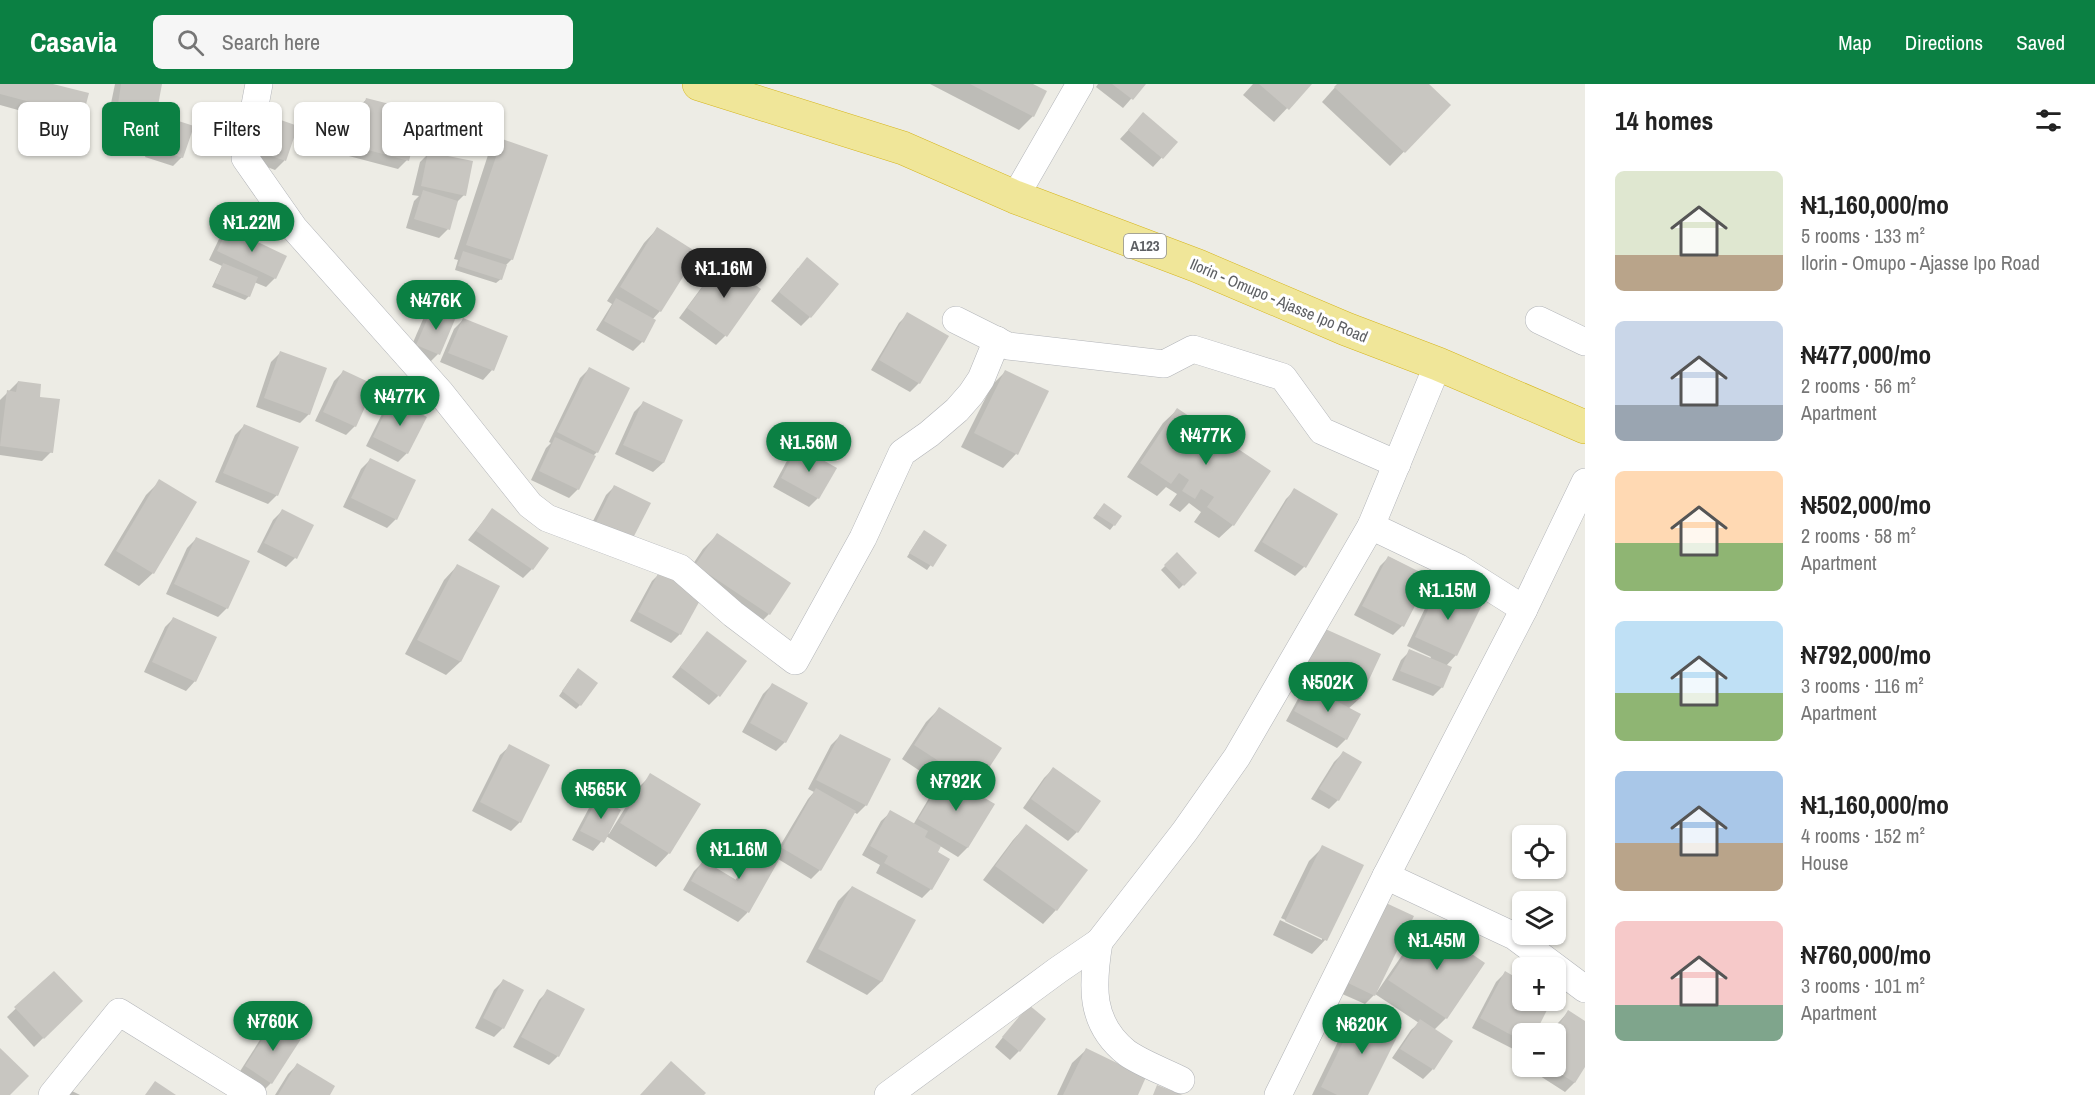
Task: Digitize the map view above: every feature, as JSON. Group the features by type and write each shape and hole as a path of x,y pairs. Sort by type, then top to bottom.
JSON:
{"highway":[{"name":"Ilorin - Omupo - Ajasse Ipo Road","path":"699,84 903,148 1015,197 1198,266 1585,427"}],"street":[{"path":"259,84 245,158 294,228 440,392 530,505 547,518 680,568 732,614 795,661 863,538 902,453 929,434 957,410 971,394 981,378 997,340"},
{"path":"1015,197 1080,84"},
{"path":"956,320 1008,346 1164,364 1193,349 1283,377 1322,431 1397,464"},
{"path":"1539,320 1585,342"},
{"path":"888,1095 1099,942 1185,831 1237,757 1371,526 1438,364"},
{"path":"1278,1095 1386,876 1524,609 1585,482"},
{"path":"1371,526 1459,568 1524,609"},
{"path":"1386,876 1514,936 1585,989"},
{"path":"1099,942 1094,974 1094,1000 1106,1031 1128,1053 1181,1080"},
{"path":"52,1095 119,1012 253,1095"}],"building":[{"path":"0,84 53,84 89,93 87,102 30,102 0,94"},
{"path":"121,84 162,84 159,102 118,102"},
{"path":"970,84 1033,84 1047,91 1034,117"},
{"path":"1112,84 1146,84 1133,100"},
{"path":"1259,84 1312,84 1289,110"},
{"path":"1337,84 1429,84 1451,105 1405,153 1334,87"},
{"path":"366,98 382,102 382,154 370,151 370,102 365,102"},
{"path":"1143,112 1178,142 1163,159 1128,130"},
{"path":"282,120 294,125 294,138 286,161 271,156 282,156"},
{"path":"180,121 192,125 183,158 177,156 180,156"},
{"path":"504,140 548,155 513,260 466,245 496,156 504,156"},
{"path":"390,156 410,156 409,161"},
{"path":"427,156 448,156 473,161 466,196 421,186"},
{"path":"423,190 458,201 450,230 414,219"},
{"path":"657,227 698,253 661,312 620,287"},
{"path":"228,228 287,256 276,279 217,251"},
{"path":"463,251 507,265 502,280 458,266"},
{"path":"807,257 839,284 811,318 779,292"},
{"path":"722,261 761,289 727,337 687,308"},
{"path":"223,263 258,277 250,297 215,283"},
{"path":"616,298 656,320 644,343 604,321"},
{"path":"433,306 456,317 440,355 416,345"},
{"path":"907,312 949,336 920,384 879,360"},
{"path":"463,318 508,336 494,371 448,353"},
{"path":"280,351 327,368 310,415 264,398"},
{"path":"589,367 630,388 598,453 557,432"},
{"path":"343,370 375,385 356,427 323,412"},
{"path":"1005,370 1049,391 1018,455 974,433"},
{"path":"18,381 41,384 40,397 60,399 53,453 0,446 7,390 16,392"},
{"path":"392,399 427,417 408,454 373,437"},
{"path":"643,401 683,420 664,463 623,445"},
{"path":"1177,408 1271,471 1234,526 1207,507 1214,497 1201,489 1195,499 1182,491 1189,480 1179,473 1171,484 1140,463"},
{"path":"244,424 299,447 278,496 223,473"},
{"path":"555,437 596,456 579,490 539,471"},
{"path":"798,446 837,468 819,499 781,478"},
{"path":"370,458 416,480 397,520 351,498"},
{"path":"159,479 197,502 154,574 116,551"},
{"path":"614,485 651,503 632,540 596,522"},
{"path":"1294,488 1338,514 1306,568 1262,542"},
{"path":"1104,503 1122,516 1115,526 1096,514"},
{"path":"492,508 549,548 533,570 476,531"},
{"path":"282,509 314,525 297,559 264,543"},
{"path":"924,530 947,545 933,567 909,553"},
{"path":"717,533 791,583 770,615 695,565"},
{"path":"196,537 250,561 228,609 174,584"},
{"path":"1177,552 1197,573 1184,586 1164,565"},
{"path":"1388,556 1430,577 1404,627 1362,606"},
{"path":"457,564 500,586 461,662 417,640"},
{"path":"660,570 704,593 681,635 638,612"},
{"path":"1440,585 1482,605 1457,656 1415,637"},
{"path":"173,617 217,637 196,682 152,662"},
{"path":"1321,627 1381,654 1360,699 1300,672"},
{"path":"707,631 747,661 720,697 680,667"},
{"path":"1409,649 1452,667 1443,688 1400,671"},
{"path":"578,668 598,683 581,706 562,691"},
{"path":"772,683 808,703 786,743 750,723"},
{"path":"1308,686 1361,714 1347,740 1294,711"},
{"path":"939,707 1002,748 977,786 914,745"},
{"path":"840,734 891,759 867,806 816,780"},
{"path":"509,744 550,765 521,823 480,802"},
{"path":"1343,751 1362,762 1339,801 1319,789"},
{"path":"1053,767 1101,801 1078,833 1031,799"},
{"path":"650,773 701,804 670,854 620,823"},
{"path":"945,775 995,804 968,848 918,819"},
{"path":"816,788 856,811 821,871 782,848"},
{"path":"598,797 621,810 604,843 580,831"},
{"path":"890,810 928,831 925,837 941,846 938,852 950,859 932,890 884,863 888,856 870,846"},
{"path":"1026,824 1088,870 1057,911 995,866"},
{"path":"758,845 780,858 749,913 691,881 703,860 738,881"},
{"path":"1322,845 1364,865 1327,941 1285,921"},
{"path":"852,886 916,920 882,982 818,949"},
{"path":"1386,903 1414,916 1375,996 1348,983"},
{"path":"1427,923 1485,963 1447,1019 1388,980"},
{"path":"54,971 83,1001 44,1039 14,1007"},
{"path":"1505,971 1512,975 1512,1011 1546,1011 1540,1023 1512,1023 1512,1036 1480,1018"},
{"path":"503,979 524,990 504,1029 483,1018"},
{"path":"547,989 585,1009 559,1057 521,1037"},
{"path":"1029,1005 1046,1019 1020,1052 1002,1037"},
{"path":"1360,1007 1402,1027 1368,1095 1337,1095 1321,1087"},
{"path":"1568,1010 1585,1021 1585,1067 1575,1083 1565,1077 1566,1023 1560,1023"},
{"path":"1420,1019 1453,1041 1434,1070 1400,1049"},
{"path":"274,1021 301,1039 272,1084 245,1066"},
{"path":"0,1048 29,1076 10,1095 0,1095"},
{"path":"1086,1048 1146,1077 1138,1095 1063,1095"},
{"path":"671,1061 706,1093 704,1095 640,1095"},
{"path":"297,1063 335,1086 330,1095 278,1095"},
{"path":"155,1081 176,1095 145,1095"},
{"path":"1157,1085 1183,1095 1153,1095"}]}
